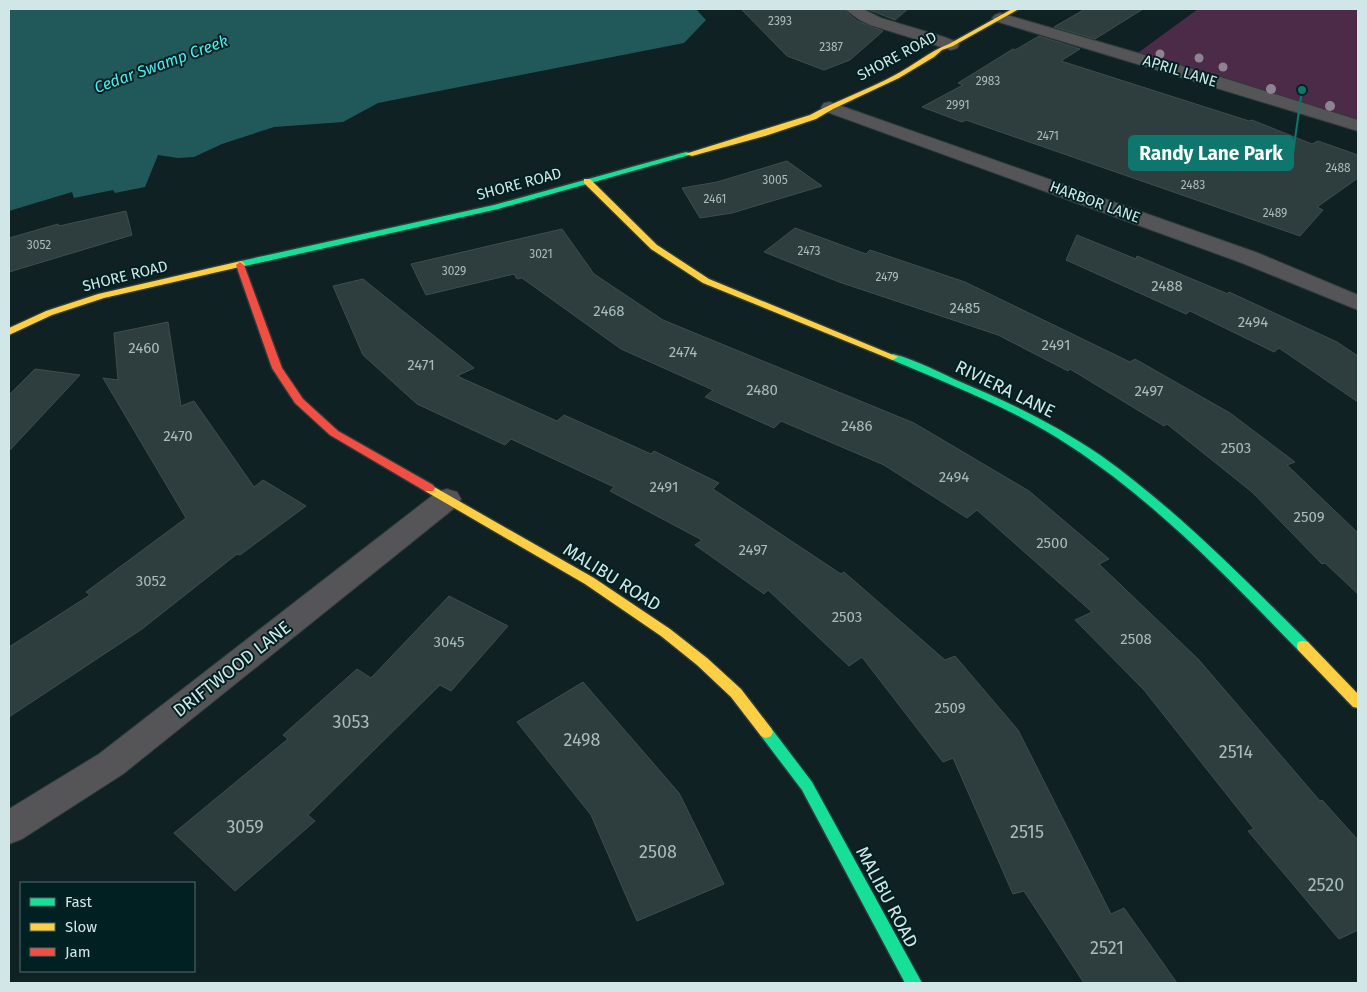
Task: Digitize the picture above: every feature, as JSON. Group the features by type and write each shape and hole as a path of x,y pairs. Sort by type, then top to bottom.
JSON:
{"street":[{"path":"853,9 878,22 937,39 951,45"},
{"name":"SHORE ROAD","path":"9,332 49,313 101,296 495,207 762,134 813,117 830,107 897,77 932,56 940,49 951,45 1016,9"},
{"name":"APRIL LANE","path":"1000,18 1211,80 1358,126"},
{"name":"HARBOR LANE","path":"830,107 1250,258 1358,303"},
{"name":"RIVIERA LANE","path":"587,182 654,247 706,281 986,395 1036,421 1095,457 1155,503 1201,543 1358,703"},
{"name":"MALIBU ROAD","path":"240,265 277,368 299,401 334,433 619,598 676,639 737,694 808,786 914,983"},
{"name":"DRIFTWOOD LANE","path":"9,828 111,764 447,499"}],"shaded area":[{"path":"1198,9 1358,9 1358,125 1135,55"}],"water":[{"name":"Cedar Swamp Creek","path":"9,9 696,9 706,20 684,43 378,103 343,122 274,127 222,144 194,157 178,158 158,155 145,187 115,193 113,190 74,198 72,192 9,211"}],"building":[{"path":"741,9 843,9 857,21 883,31 850,60 824,70 787,56"},
{"path":"867,9 908,9 895,20"},
{"path":"1085,9 1143,9 1095,39 1054,27"},
{"path":"1039,36 1080,49 1061,61 1249,121 1252,120 1312,144 1318,141 1358,155 1358,178 1317,207 1323,210 1300,236 966,120 962,122 922,107 963,85 958,83 1013,49 1015,50"},
{"path":"787,161 822,186 732,213 700,218 682,188 717,182"},
{"path":"126,211 132,235 9,272 9,238 58,224 59,226"},
{"path":"795,228 866,254 870,250 965,282 1130,362 1135,359 1230,413 1295,462 1287,465 1358,533 1358,594 1325,563 1322,564 1252,492 1167,424 1164,426 1070,369 1068,371 998,335 839,282 764,252"},
{"path":"562,229 594,274 663,320 914,423 1029,491 1109,559 1099,564 1199,660 1320,801 1322,800 1358,840 1358,930 1339,939 1248,831 1254,829 1144,690 1075,620 1092,612 977,510 967,518 884,465 781,421 774,428 705,397 713,390 621,349 522,278 517,279 514,274 426,295 411,264"},
{"path":"1077,235 1136,259 1137,256 1228,294 1229,292 1337,342 1358,356 1358,402 1279,348 1274,352 1190,311 1186,314 1066,260"},
{"path":"363,279 474,368 457,376 557,421 564,415 651,454 654,451 719,483 713,489 841,574 844,572 945,660 955,656 1018,730 1111,914 1124,908 1177,983 1084,983 1024,891 1013,894 953,758 943,762 862,657 849,666 768,590 764,594 695,545 702,540 610,491 614,487 511,439 505,445 417,404 363,355 333,286"},
{"path":"168,322 181,406 194,401 254,487 263,480 306,506 240,555 237,554 142,629 9,717 9,647 90,595 86,592 186,518 103,378 118,380 114,333"},
{"path":"35,369 80,375 9,451 9,395"},
{"path":"449,596 508,626 451,691 440,685 308,815 315,821 235,891 174,833 288,739 283,735 357,669 371,678"},
{"path":"583,682 679,793 724,884 637,921 591,815 517,722"}],"traffic: fast":[{"path":"241,264 495,207 689,154"},
{"path":"893,357 972,390 1023,414 1096,458 1125,479 1178,524 1303,646"},
{"path":"766,732 807,786 914,983"}],"traffic: slow":[{"path":"689,154 762,134 813,117 830,107 897,77 932,56 940,49 951,45 1016,9"},
{"path":"587,181 654,247 706,281 893,357"},
{"path":"9,332 49,313 101,296 241,264"},
{"path":"429,488 590,581 666,633 702,661 736,693 766,732"},
{"path":"1303,646 1358,703"}],"traffic: jam":[{"path":"240,265 277,368 299,401 334,433 429,488"}],"place":[{"name":"Randy Lane Park","path":"1302,90"}]}
